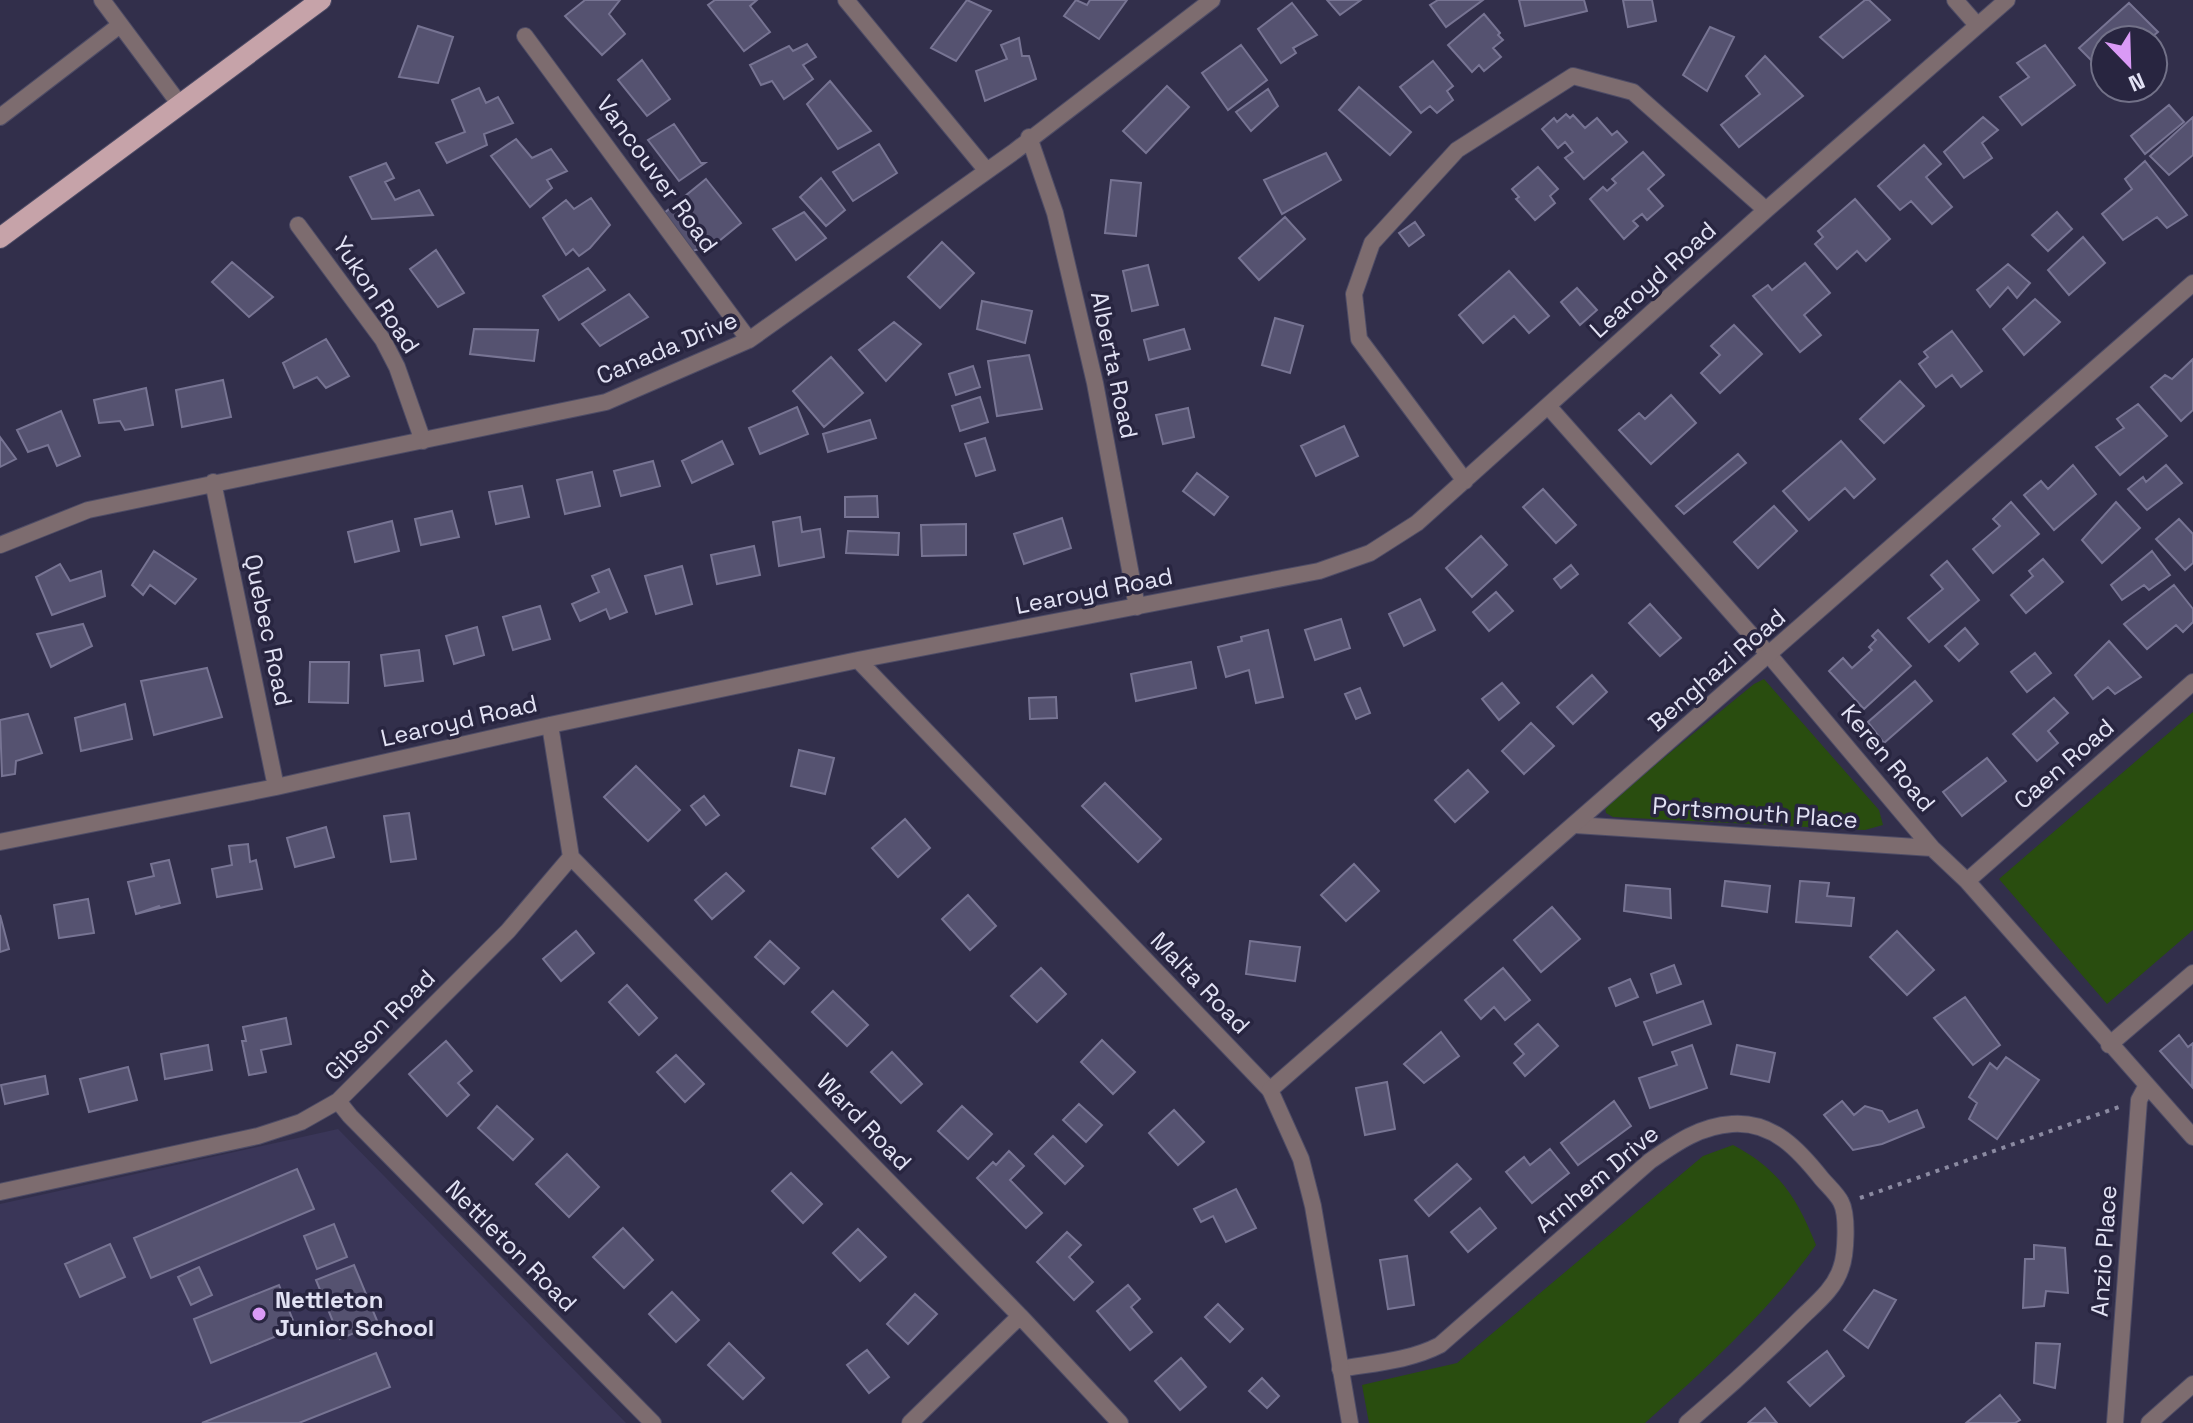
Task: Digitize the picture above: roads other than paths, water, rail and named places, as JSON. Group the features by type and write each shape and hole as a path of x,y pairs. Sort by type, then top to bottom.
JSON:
{"main road":[{"path":"0,238 321,0"}],"street":[{"path":"102,0 181,106"},
{"path":"846,0 987,171"},
{"path":"1955,0 1977,25"},
{"name":"Learoyd Road","path":"0,842 276,787 858,660 1319,571 1370,553 1417,523 1766,210 2007,0"},
{"name":"Canada Drive","path":"0,545 88,510 606,402 749,340 987,171 1207,1"},
{"path":"0,117 120,25"},
{"name":"Vancouver Road","path":"525,36 749,340"},
{"path":"1465,481 1359,339 1354,294 1372,243 1457,150 1573,76 1633,92 1766,210"},
{"name":"Alberta Road","path":"1029,137 1055,213 1095,383 1137,607"},
{"name":"Yukon Road","path":"298,225 383,340 397,367 423,441"},
{"name":"Benghazi Road","path":"1270,1090 2193,283"},
{"name":"Keren Road","path":"1548,406 1770,656 1932,848 1967,881 2193,1137"},
{"name":"Quebec Road","path":"213,482 276,787"},
{"name":"Malta Road","path":"858,660 1270,1090 1301,1159 1313,1206 1350,1423"},
{"name":"Caen Road","path":"1967,881 2193,682"},
{"path":"550,725 571,857"},
{"name":"Portsmouth Place","path":"1575,825 1932,848"},
{"name":"Gibson Road","path":"0,1192 258,1136 301,1122 338,1101 508,931 571,857"},
{"name":"Ward Road","path":"571,857 1020,1316 1120,1423"},
{"path":"2109,1045 2193,973"},
{"name":"Anzio Place","path":"2115,1423 2139,1100 2147,1085"},
{"name":"Nettleton Road","path":"338,1101 653,1423"},
{"name":"Arnhem Drive","path":"1340,1369 1422,1354 1440,1345 1650,1161 1705,1128 1736,1123 1779,1135 1796,1147 1842,1204 1846,1242 1843,1265 1837,1280 1756,1364 1687,1423"},
{"path":"910,1423 1020,1316"},
{"path":"2149,1423 2193,1384"}],"place":[{"name":"Nettleton Junior School","path":"259,1314"}]}
